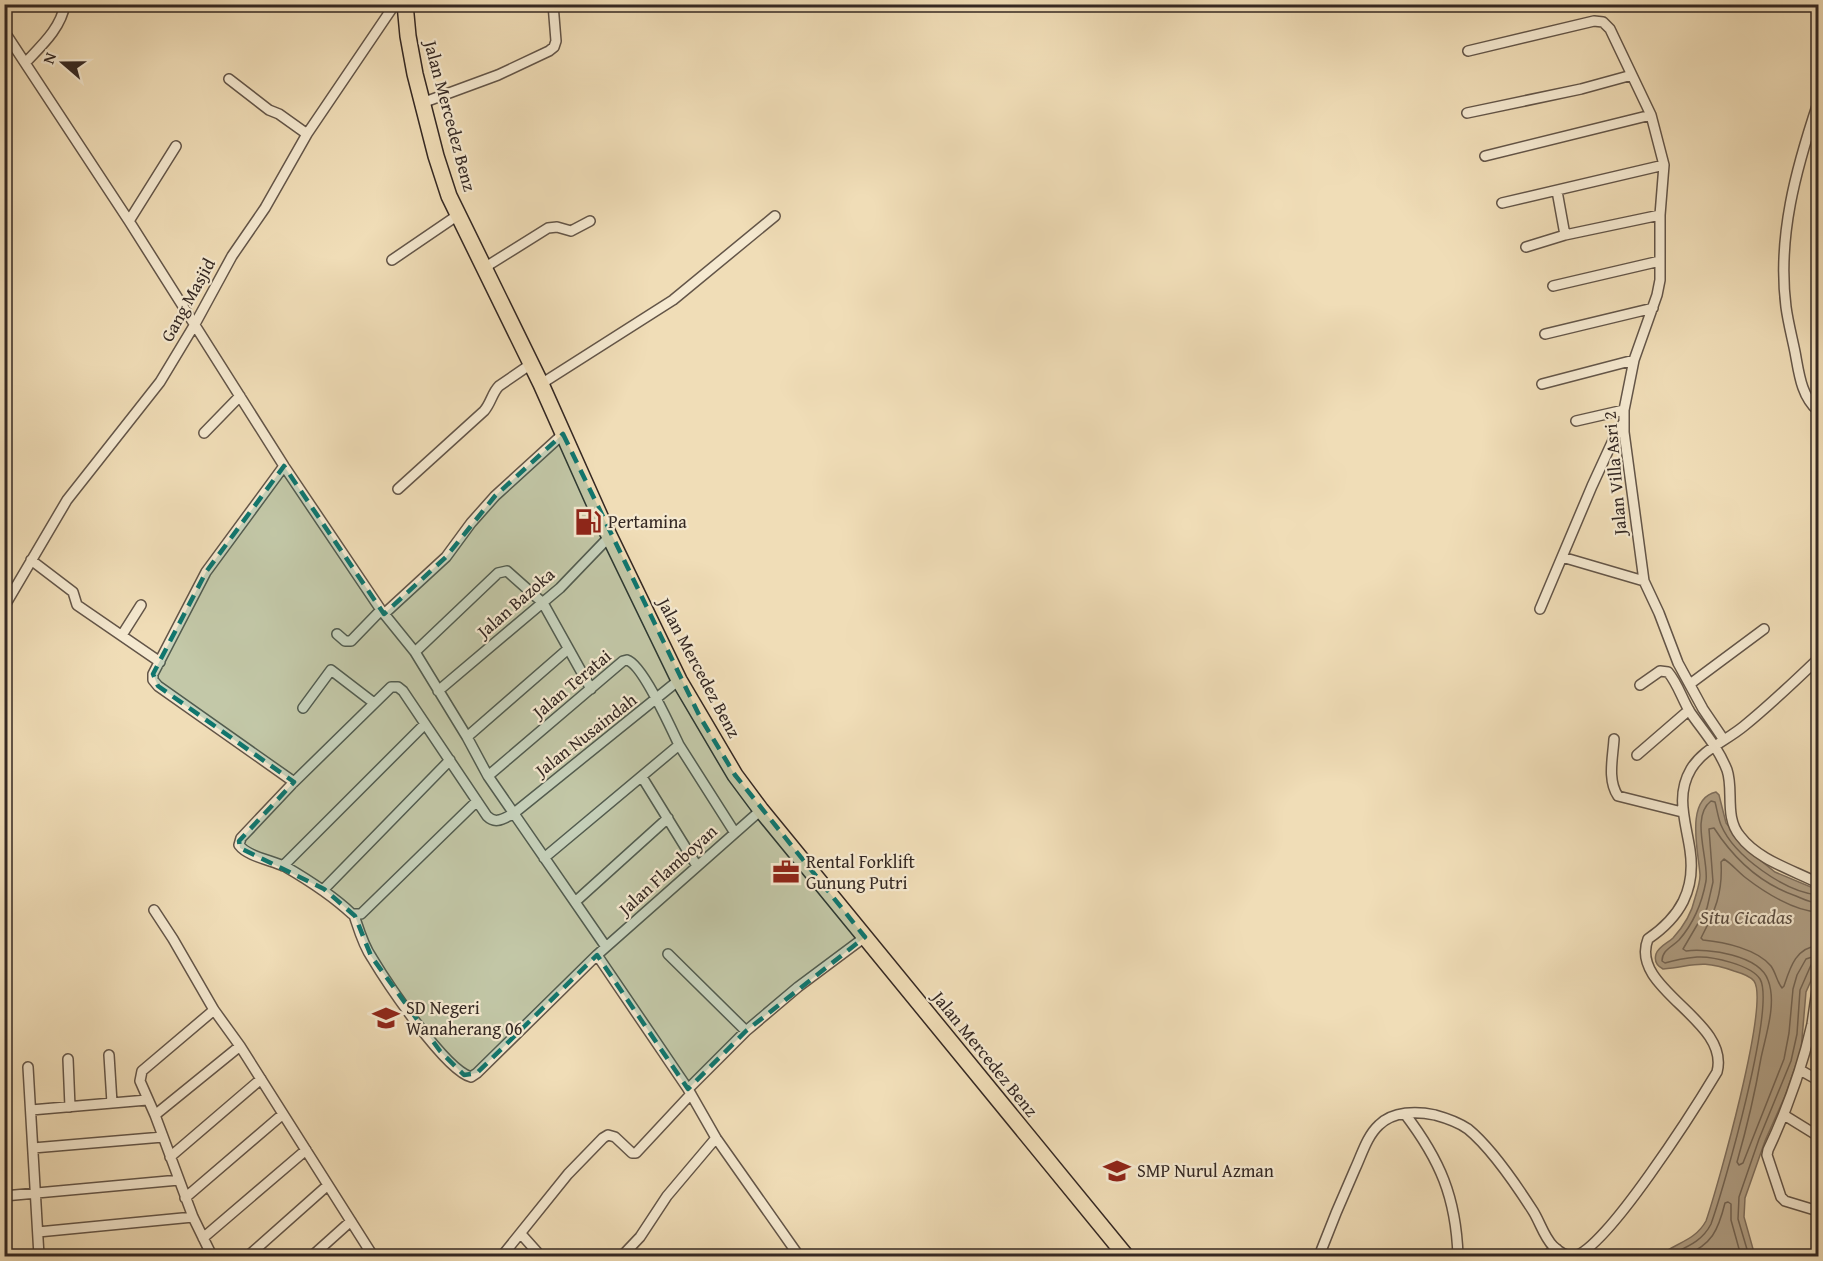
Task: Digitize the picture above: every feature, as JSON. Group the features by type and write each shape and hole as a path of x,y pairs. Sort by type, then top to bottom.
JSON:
{"main road":[{"name":"Jalan Mercedez Benz","path":"405,4 411,54 422,103 449,195 541,384 679,680 735,775 761,810 1126,1257"}],"street":[{"path":"26,62 49,38 63,16 65,4"},
{"name":"Gang Masjid","path":"4,607 67,500 160,382 195,324 231,256 265,208 307,134 395,4"},
{"path":"422,103 498,75 549,51 556,41 553,4"},
{"name":"Jalan Villa Asri 2","path":"1468,51 1594,21 1603,22 1610,29 1651,115 1664,165 1660,215 1660,280 1653,308 1634,360 1624,410 1624,422 1644,581 1678,663 1719,742"},
{"path":"4,31 129,221 284,466 383,612 415,652 488,776 606,947"},
{"path":"4,49 12,40"},
{"path":"1467,113 1581,89 1632,75"},
{"path":"229,79 269,110 279,114 307,134"},
{"path":"1818,103 1790,200 1784,254 1786,307 1799,375 1804,394 1818,411"},
{"path":"1485,156 1651,115"},
{"path":"129,221 176,146"},
{"path":"1502,203 1664,165"},
{"path":"1557,191 1565,235"},
{"path":"393,260 458,215"},
{"path":"1526,247 1565,235 1660,215"},
{"path":"541,384 673,300 775,216"},
{"path":"484,268 548,228 557,227 571,231 590,221"},
{"path":"1553,286 1660,261"},
{"path":"1545,334 1653,308"},
{"path":"1542,384 1634,360"},
{"path":"398,489 484,411 495,390 531,364"},
{"path":"204,433 240,396"},
{"path":"1576,421 1624,410"},
{"path":"1540,609 1605,456 1624,422"},
{"path":"337,634 345,641 351,641 446,557 471,523 495,496 563,434"},
{"path":"284,466 206,572 153,674 153,680 158,686 294,782"},
{"name":"Jalan Bazoka","path":"438,691 560,588 610,536"},
{"path":"1562,557 1644,581"},
{"path":"31,560 73,592 77,605 160,662"},
{"path":"415,652 501,572 509,573 543,603 591,689"},
{"path":"123,635 141,605"},
{"path":"1690,684 1764,629"},
{"path":"467,737 568,649"},
{"path":"1318,1257 1373,1132 1385,1120 1405,1114 1434,1115 1449,1119 1467,1129 1487,1150 1523,1196 1552,1245 1561,1253 1574,1256 1582,1253 1616,1220 1682,1130 1717,1072 1719,1055 1716,1047 1651,971 1645,955 1648,939 1675,917 1687,892 1691,866 1682,812 1682,793 1689,771 1696,761 1719,742 1742,728 1818,659"},
{"name":"Jalan Teratai","path":"488,776 622,661 630,660 657,700 680,745 735,833"},
{"path":"303,708 331,670 375,703"},
{"path":"1640,685 1660,671 1668,672 1679,687 1689,710 1719,742 1728,775 1733,823 1740,836 1753,848 1775,862 1818,883"},
{"name":"Jalan Nusaindah","path":"513,814 679,680"},
{"path":"477,801 361,914 354,915 324,889 283,866 240,848 239,842 294,782 392,687 398,687 491,820 499,821 513,814"},
{"path":"1637,755 1689,710"},
{"path":"283,866 425,724"},
{"path":"1614,739 1611,777 1618,796 1682,812"},
{"path":"544,858 680,745"},
{"path":"324,889 450,760"},
{"path":"642,777 698,866"},
{"name":"Jalan Flamboyan","path":"354,915 360,935 371,956 421,1027 440,1051 464,1075 471,1077 597,955 761,810"},
{"path":"575,902 668,818"},
{"path":"154,910 214,1011 240,1046 372,1256"},
{"path":"502,1257 568,1174 603,1138 608,1135 615,1137 632,1153 636,1153 746,1031 798,987 865,937"},
{"path":"668,954 746,1031"},
{"path":"597,955 690,1091 716,1138 799,1257"},
{"path":"1818,983 1815,1024 1784,1115 1768,1150 1768,1161 1776,1177 1781,1197 1785,1201 1818,1211"},
{"path":"212,1257 185,1198 140,1081 142,1071 214,1011"},
{"path":"154,1115 240,1046"},
{"path":"109,1055 112,1103"},
{"path":"68,1059 70,1107"},
{"path":"28,1067 39,1257"},
{"path":"1800,1070 1818,1080"},
{"path":"170,1157 261,1079"},
{"path":"31,1110 147,1100"},
{"path":"185,1198 283,1114"},
{"path":"1405,1114 1425,1140 1441,1170 1454,1220 1458,1257"},
{"path":"1784,1115 1818,1136"},
{"path":"33,1148 163,1137"},
{"path":"622,1257 640,1238 667,1196 716,1138"},
{"path":"203,1238 306,1150"},
{"path":"4,1196 179,1180"},
{"path":"248,1257 328,1185"},
{"path":"38,1232 193,1217"},
{"path":"312,1257 351,1221"},
{"path":"521,1234 538,1253"},
{"path":"1545,1257 1557,1249"}],"highlighted area":[{"path":"563,434 700,717 735,775 865,937 746,1031 688,1089 597,955 477,1073 464,1075 440,1051 371,956 355,916 324,889 240,848 239,841 294,782 158,686 153,674 206,572 284,466 384,614 446,557 495,496"}],"water":[{"name":"Situ Cicadas","path":"1716,792 1719,795 1726,823 1749,851 1775,872 1818,890 1818,965 1806,992 1801,1050 1745,1198 1744,1217 1755,1256 1659,1256 1691,1237 1706,1221 1740,1097 1755,1023 1757,996 1754,981 1750,978 1722,967 1705,964 1663,969 1658,965 1655,957 1657,951 1680,929 1694,903 1700,875 1696,841 1697,816 1700,805 1706,797"}],"place":[{"name":"Pertamina","path":"588,522"},
{"name":"Rental Forklift Gunung Putri","path":"786,872"},
{"name":"SD Negeri Wanaherang 06","path":"386,1018"},
{"name":"SMP Nurul Azman","path":"1117,1171"}]}
